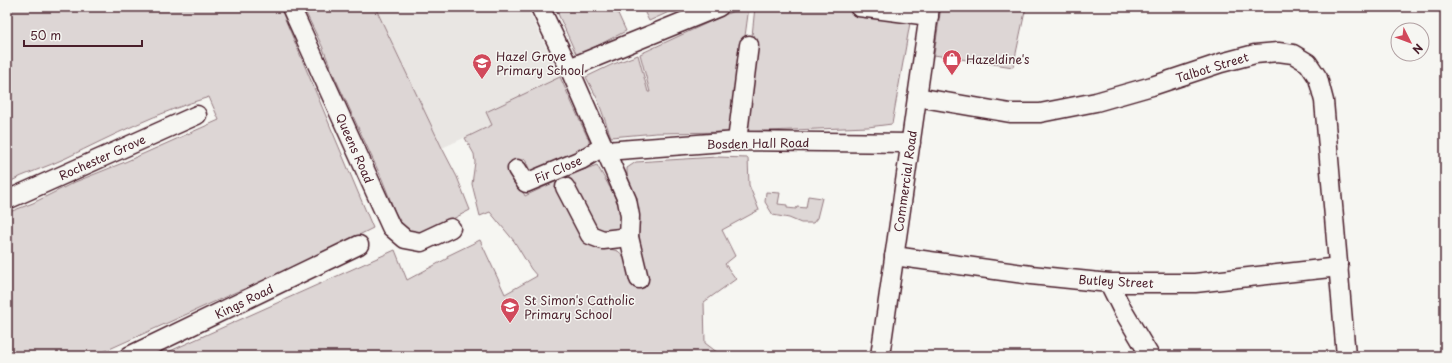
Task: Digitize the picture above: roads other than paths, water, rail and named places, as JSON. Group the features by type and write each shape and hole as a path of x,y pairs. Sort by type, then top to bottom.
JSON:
{"street":[{"name":"Queens Road","path":"291,7 391,227 405,239 421,242 451,228"},
{"path":"540,7 570,68 605,148 620,188 627,200 630,216 629,237 640,279"},
{"path":"570,68 719,7"},
{"path":"859,7 930,12"},
{"name":"Commercial Road","path":"883,354 894,256 930,12"},
{"path":"737,141 749,45"},
{"name":"Talbot Street","path":"917,97 1010,113 1040,113 1096,102 1152,86 1220,63 1255,54 1278,52 1293,54 1308,63 1318,78 1324,101 1346,356"},
{"name":"Rochester Grove","path":"7,200 197,115"},
{"name":"Bosden Hall Road","path":"605,148 737,141 911,143"},
{"name":"Fir Close","path":"517,169 526,183 581,160 605,148"},
{"path":"565,187 590,235 603,240 629,237"},
{"name":"Kings Road","path":"129,356 359,245"},
{"name":"Butley Street","path":"894,256 1031,275 1110,283 1195,283 1338,267"},
{"path":"1110,283 1122,309 1150,356"}],"place":[{"name":"Hazeldine's","path":"952,76"},
{"name":"Hazel Grove Primary School","path":"482,80"},
{"name":"St Simon's Catholic Primary School","path":"510,324"}]}
